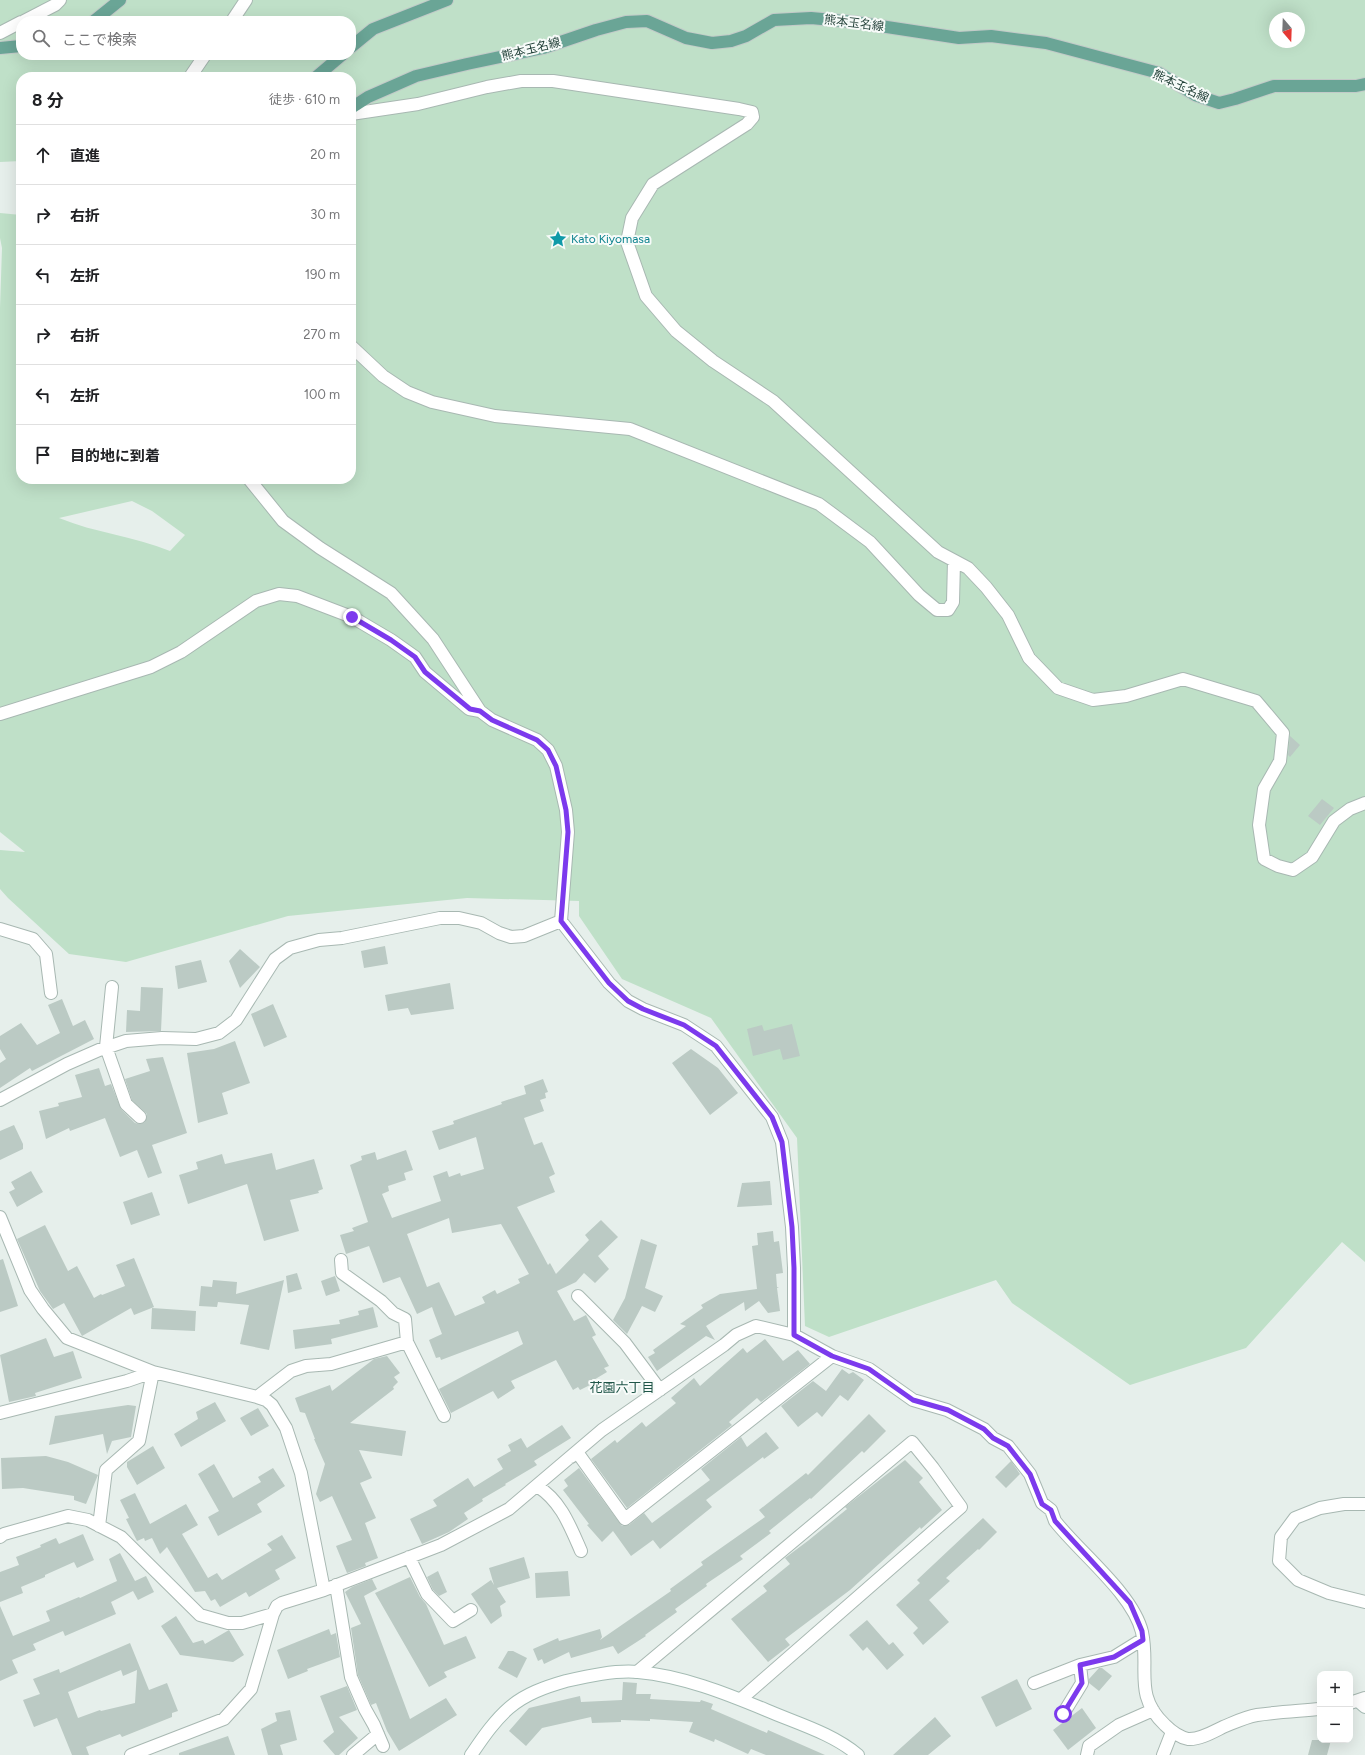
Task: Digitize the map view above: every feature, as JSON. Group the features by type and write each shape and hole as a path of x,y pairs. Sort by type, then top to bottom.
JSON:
{"main road":[{"path":"100,16 120,0"},
{"path":"356,43 373,29 446,0"},
{"name":"熊本玉名線","path":"356,105 368,97 416,76 543,48 596,30 626,22 647,21 686,38 712,43 731,41 746,36 774,20 811,18 854,22 960,38 991,36 1046,43 1159,73 1195,95 1219,103 1274,86 1356,86 1365,84"},
{"path":"0,48 16,46"},
{"path":"322,72 336,60"}],"street":[{"path":"34,16 55,5 60,0"},
{"path":"235,16 246,0"},
{"path":"0,33 16,25"},
{"path":"193,72 202,60"},
{"path":"356,113 418,104 488,87 521,81 553,81 752,112 753,117 746,124 653,184 632,218 627,242 646,296 676,331 713,361 773,401 938,552 968,568 986,587 1008,615 1029,658 1058,688 1093,700 1126,696 1183,679 1256,701 1283,733 1280,761 1264,789 1259,825 1264,858 1278,866 1293,870 1312,857 1334,821 1350,809 1365,803"},
{"path":"356,351 383,376 407,392 432,402 496,416 630,429 819,504 870,542 919,595 937,610 948,610 953,602 954,561"},
{"path":"253,484 284,521 320,548 391,593 433,639 480,711 492,720 537,740 548,750 556,766 566,810 568,832 561,921 609,983 628,1001 643,1009 684,1025 716,1046 772,1117 782,1142 792,1227 794,1268 794,1335"},
{"path":"0,714 151,667 181,652 256,601 279,594 297,596 310,600 352,617 391,640 415,657 425,672 470,709 480,711"},
{"path":"0,1100 67,1064 106,1047 126,1041 162,1038 196,1039 219,1033 236,1020 275,959 290,948 319,940 342,938 440,918 459,918 482,923 499,933 512,937 524,936 561,921"},
{"path":"0,929 33,940 46,954 51,993"},
{"path":"112,987 106,1047 126,1104 140,1117"},
{"path":"0,1217 30,1290 43,1309 67,1338 153,1372 257,1397 266,1400 272,1405 286,1428 301,1473 351,1677 383,1746"},
{"path":"341,1260 342,1273 381,1301 393,1313 405,1319 407,1342 444,1416"},
{"path":"578,1296 625,1343 660,1390"},
{"path":"131,1755 224,1719 251,1689 273,1614 277,1606 441,1545 509,1509 602,1430 724,1345 736,1335 756,1326 794,1335 832,1356 869,1369 913,1400 948,1410 984,1429 993,1438 1008,1446 1030,1474 1042,1504 1051,1510 1055,1521 1130,1603 1142,1631 1144,1649 1144,1681 1148,1704 1159,1720 1172,1732 1181,1737 1191,1739 1256,1715 1317,1709"},
{"path":"257,1397 291,1372 306,1366 331,1364 407,1342"},
{"path":"577,1452 625,1520 832,1356"},
{"path":"0,1413 127,1381 153,1372"},
{"path":"99,1526 106,1470 139,1441 153,1372"},
{"path":"637,1672 912,1442 942,1471 961,1507 741,1699"},
{"path":"537,1486 548,1493 566,1517 581,1551"},
{"path":"1365,1504 1344,1504 1320,1508 1295,1518 1282,1537 1279,1561 1298,1580 1329,1593 1365,1602"},
{"path":"0,1537 4,1534 68,1516 88,1520 121,1537 200,1615 228,1623 242,1623 273,1614"},
{"path":"409,1557 427,1594 453,1621 471,1610"},
{"path":"1034,1683 1080,1665 1114,1657 1143,1640"},
{"path":"1063,1714 1082,1683 1080,1665"},
{"path":"471,1755 492,1726 508,1708 526,1696 547,1686 577,1679 606,1674 637,1672 674,1677 741,1699 817,1731 850,1748 858,1755"},
{"path":"1087,1755 1089,1746 1119,1725 1153,1710"},
{"path":"1163,1755 1172,1732"},
{"path":"354,1755 378,1734"}],"green space":[{"path":"0,0 1365,0 1365,1262 1342,1242 1246,1348 1130,1385 1012,1303 996,1280 829,1337 805,1326 797,1138 711,1018 622,979 579,916 579,901 467,898 288,916 126,962 69,954 0,889 0,850 25,852 0,832 0,308 2,248 0,238 0,213 16,215 16,484 356,484 356,72 16,72 16,161 0,162","holes":["132,501 152,511 185,535 170,551 59,518"]}],"building":[{"path":"1290,736 1300,745 1290,757 1288,755"},
{"path":"1322,799 1334,808 1320,825 1308,816"},
{"path":"385,946 388,964 364,968 361,951"},
{"path":"240,949 260,967 240,988 229,961"},
{"path":"201,960 207,982 178,989 175,966"},
{"path":"450,983 454,1009 411,1015 408,1008 388,1011 385,995"},
{"path":"141,987 163,988 161,1031 126,1032 127,1010 140,1011"},
{"path":"62,999 73,1026 85,1020 94,1039 32,1071 30,1068 0,1088 0,1063 6,1059 0,1049 0,1036 21,1023 37,1045 60,1033 48,1005"},
{"path":"273,1004 287,1037 264,1047 251,1014"},
{"path":"792,1024 800,1056 783,1060 780,1049 753,1056 747,1029 762,1025 764,1031"},
{"path":"235,1041 250,1083 222,1093 228,1114 198,1123 187,1053 214,1049"},
{"path":"691,1049 718,1068 738,1093 710,1115 672,1063"},
{"path":"163,1057 187,1133 152,1145 162,1173 148,1178 137,1150 120,1157 105,1118 70,1131 69,1128 46,1139 39,1111 59,1106 58,1103 82,1097 75,1075 99,1068 105,1086 111,1084 121,1109 135,1123 139,1124 145,1122 147,1114 132,1100 125,1079 150,1071 146,1059"},
{"path":"543,1079 548,1092 545,1093 546,1098 540,1100 544,1111 524,1118 534,1145 542,1142 555,1174 549,1177 555,1192 517,1207 548,1265 550,1263 556,1274 589,1240 585,1235 601,1220 618,1237 598,1256 609,1269 595,1283 584,1273 576,1282 557,1291 574,1321 586,1315 596,1335 592,1337 609,1366 604,1368 607,1372 592,1381 592,1384 580,1390 578,1387 573,1390 556,1360 511,1381 515,1388 498,1399 493,1391 451,1413 439,1389 523,1344 518,1331 441,1360 440,1357 436,1358 429,1340 442,1334 432,1307 417,1314 400,1277 383,1283 369,1246 346,1254 340,1235 354,1231 352,1228 368,1222 350,1165 362,1160 361,1156 375,1152 377,1160 406,1150 413,1170 404,1173 406,1180 388,1186 389,1191 382,1194 392,1218 441,1201 433,1176 447,1171 449,1177 460,1173 461,1176 484,1169 476,1137 439,1150 432,1131 454,1124 453,1121 502,1104 501,1102 526,1094 524,1086","holes":["449,1218 452,1233 501,1224 529,1274 518,1279 520,1283 497,1294 495,1290 482,1297 485,1303 455,1316 439,1282 427,1287 407,1234"]},
{"path":"14,1125 23,1144 23,1149 0,1160 0,1131"},
{"path":"272,1153 276,1170 314,1159 323,1189 318,1191 319,1193 290,1200 299,1231 264,1241 247,1184 188,1204 179,1175 198,1169 196,1162 222,1154 225,1164"},
{"path":"31,1171 43,1192 17,1207 9,1192 15,1189 11,1182"},
{"path":"770,1181 772,1205 737,1207 742,1183"},
{"path":"152,1192 160,1215 131,1225 123,1202"},
{"path":"45,1225 68,1271 77,1266 94,1298 101,1294 102,1295 125,1286 116,1265 134,1258 154,1307 134,1315 131,1308 82,1336 64,1303 53,1309 40,1291 17,1239"},
{"path":"773,1231 774,1242 779,1241 783,1273 776,1274 777,1287 779,1287 777,1288 780,1311 768,1313 759,1301 745,1311 744,1302 706,1326 715,1340 706,1336 657,1371 648,1357 655,1353 653,1350 686,1326 680,1324 703,1308 701,1305 720,1294 757,1289 752,1246 758,1245 757,1233"},
{"path":"641,1239 657,1245 645,1288 663,1296 655,1312 642,1306 627,1334 613,1320 625,1298"},
{"path":"3,1259 18,1306 0,1312 0,1260"},
{"path":"297,1273 302,1289 288,1293 286,1276"},
{"path":"335,1276 340,1291 326,1296 321,1281"},
{"path":"213,1280 237,1282 236,1294 284,1280 269,1350 240,1344 249,1305 218,1302 217,1307 199,1306 201,1286 212,1287"},
{"path":"373,1307 378,1327 331,1339 332,1344 295,1349 293,1330 340,1324 339,1320 359,1315 358,1311"},
{"path":"152,1308 196,1311 195,1331 151,1329"},
{"path":"46,1338 54,1357 73,1351 82,1378 35,1393 36,1396 9,1402 0,1355"},
{"path":"765,1339 783,1361 798,1350 810,1364 761,1402 757,1398 729,1422 732,1425 627,1508 591,1459 615,1440 617,1443 642,1422 646,1427 676,1403 671,1398 694,1378 700,1386 743,1348 747,1353"},
{"path":"387,1356 400,1373 394,1377 398,1382 393,1387 394,1389 350,1423 406,1431 402,1456 359,1450 372,1478 360,1483 376,1518 365,1523 378,1558 365,1563 366,1566 347,1573 336,1546 352,1540 332,1496 320,1502 316,1494 325,1464 305,1413 300,1412 295,1398 330,1385 332,1391 374,1359"},
{"path":"842,1369 849,1374 853,1372 864,1380 848,1401 840,1395 822,1417 817,1412 798,1427 781,1406 813,1381 826,1391"},
{"path":"215,1402 226,1421 181,1447 174,1434 198,1419 196,1412"},
{"path":"128,1405 136,1406 131,1437 112,1441 107,1454 103,1434 49,1445 55,1416"},
{"path":"258,1408 269,1426 251,1436 240,1418"},
{"path":"869,1414 886,1431 864,1453 862,1451 811,1499 810,1498 769,1531 771,1533 740,1556 743,1559 706,1584 707,1586 675,1609 677,1612 645,1635 646,1636 618,1654 613,1646 571,1658 569,1652 544,1664 542,1659 538,1661 533,1649 558,1638 559,1641 600,1629 602,1637 600,1640 671,1591 670,1589 703,1565 701,1562 765,1517 759,1510 806,1473 808,1475"},
{"path":"562,1425 571,1438 534,1461 537,1465 482,1499 483,1501 464,1513 468,1519 449,1532 422,1544 410,1519 437,1506 433,1500 468,1478 474,1487 503,1469 497,1459 511,1451 508,1445 521,1438 527,1448"},
{"path":"766,1432 779,1448 764,1459 763,1457 706,1500 712,1507 660,1549 653,1540 631,1556 613,1531 602,1542 587,1525 589,1524 563,1490 568,1486 564,1480 579,1468 622,1526 629,1525 644,1513 652,1523 710,1480 701,1469 741,1437 747,1447"},
{"path":"153,1446 165,1468 137,1485 127,1467 127,1462"},
{"path":"46,1456 68,1462 98,1475 86,1504 74,1500 74,1496 23,1488 2,1489 1,1458"},
{"path":"905,1460 923,1478 919,1482 942,1510 921,1529 920,1527 850,1590 785,1639 790,1645 768,1662 731,1619 767,1591 763,1586 790,1564 785,1558 847,1509 845,1507"},
{"path":"1011,1461 1020,1474 1006,1488 995,1477"},
{"path":"214,1464 233,1498 261,1482 258,1477 273,1468 285,1486 257,1504 262,1512 218,1536 208,1517 219,1511 198,1474"},
{"path":"135,1493 150,1524 186,1504 198,1525 182,1534 208,1578 217,1573 222,1580 272,1550 267,1544 282,1535 296,1558 275,1570 280,1579 249,1597 246,1592 220,1607 215,1599 211,1601 205,1591 195,1592 167,1547 160,1554 152,1538 145,1541 144,1538 137,1541 126,1519 129,1518 120,1500"},
{"path":"983,1518 997,1532 979,1550 978,1549 946,1578 950,1581 929,1600 949,1622 923,1645 913,1633 918,1628 896,1605 920,1583 917,1580"},
{"path":"83,1534 94,1560 77,1568 74,1562 21,1587 23,1593 0,1602 0,1572 19,1565 16,1557 41,1547 40,1545 56,1538 59,1544"},
{"path":"120,1553 135,1581 146,1576 154,1592 138,1600 133,1591 111,1602 116,1614 65,1636 63,1631 33,1644 36,1650 12,1660 18,1673 0,1681 0,1606 13,1636 50,1621 46,1611 79,1597 80,1598 117,1581 109,1559"},
{"path":"524,1557 530,1578 497,1588 506,1602 500,1606 502,1616 491,1624 471,1594 491,1580 494,1585 489,1568"},
{"path":"438,1571 447,1592 439,1596 433,1590 427,1577"},
{"path":"568,1571 570,1596 536,1598 535,1573"},
{"path":"410,1577 420,1597 426,1604 444,1645 466,1636 476,1658 444,1672 447,1677 429,1687 375,1593"},
{"path":"372,1579 377,1589 364,1596 410,1719 446,1698 457,1715 399,1751 387,1731 376,1703 371,1705 358,1675 351,1628 361,1624 345,1592 352,1587"},
{"path":"176,1616 193,1643 203,1640 205,1644 229,1630 244,1655 233,1662 180,1655 161,1626"},
{"path":"867,1620 889,1645 893,1642 904,1655 887,1670 867,1647 863,1651 849,1635"},
{"path":"329,1629 331,1635 336,1633 340,1657 307,1669 308,1671 288,1679 277,1650"},
{"path":"130,1643 149,1690 167,1683 178,1711 172,1713 172,1717 122,1737 120,1734 86,1747 89,1755 72,1755 57,1718 34,1727 23,1700 40,1694 33,1679 59,1669 60,1673","holes":["121,1670 123,1676 137,1670 135,1703 100,1710 78,1718 68,1692"]},
{"path":"508,1651 513,1651 527,1658 517,1678 498,1668"},
{"path":"1099,1668 1102,1668 1112,1676 1099,1691 1089,1683 1089,1679"},
{"path":"1017,1679 1032,1709 996,1727 981,1697"},
{"path":"623,1682 637,1683 636,1694 651,1694 650,1699 700,1702 701,1700 713,1704 711,1709 767,1733 768,1730 825,1755 766,1755 751,1749 748,1754 715,1739 714,1742 689,1732 693,1722 650,1719 650,1721 621,1720 621,1722 592,1723 591,1717 542,1728 526,1746 509,1731 529,1708 580,1696 581,1702 622,1700"},
{"path":"347,1686 357,1710 339,1717 358,1738 339,1755 335,1755 323,1741 334,1732 320,1696"},
{"path":"1082,1708 1096,1728 1068,1750 1053,1730"},
{"path":"290,1710 297,1740 280,1745 283,1755 268,1755 261,1729 277,1721 275,1713"},
{"path":"935,1717 951,1736 928,1755 893,1755"},
{"path":"228,1736 235,1755 179,1755 179,1753"},
{"path":"1312,1740 1317,1740 1317,1743 1330,1743 1327,1755 1308,1755"}],"place":[{"name":"Kato Kiyomasa","path":"558,239"}],"district":[{"name":"花園六丁目","path":"622,1387"}],"route":[{"path":"352,617 391,640 415,657 425,672 470,709 480,711 492,720 537,740 548,750 556,766 566,810 568,832 561,921 609,983 628,1001 643,1009 684,1025 716,1046 772,1117 782,1142 792,1227 794,1268 794,1335 832,1356 869,1369 913,1400 948,1410 984,1429 993,1438 1008,1446 1030,1474 1042,1504 1051,1510 1055,1521 1130,1603 1142,1631 1143,1640 1114,1657 1080,1665 1082,1683 1063,1714"}]}
